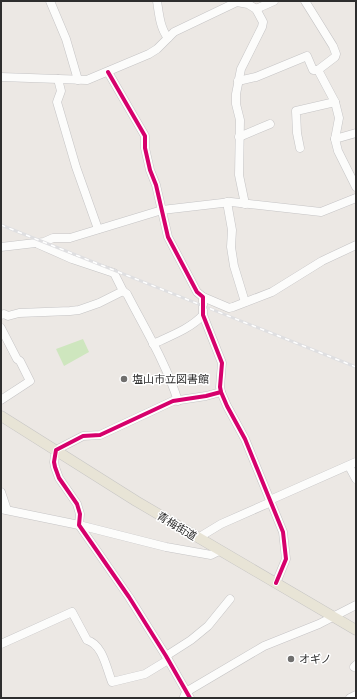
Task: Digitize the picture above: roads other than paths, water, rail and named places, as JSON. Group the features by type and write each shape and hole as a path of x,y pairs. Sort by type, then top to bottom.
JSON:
{"main road":[{"name":"青梅街道","path":"1,416 136,501 356,630"}],"street":[{"path":"50,1 66,39 78,80"},
{"path":"157,1 160,22 168,38"},
{"path":"256,9 274,1"},
{"path":"238,81 256,77 307,56 313,70 318,70 335,57 336,54 310,7 305,1"},
{"path":"1,77 87,80 157,49 174,32 185,26 237,2 248,3 256,9 263,22 242,69 236,94 236,104 240,120 239,175 245,204"},
{"path":"318,70 335,102 339,118 335,139 338,151 356,187"},
{"path":"108,72 145,136 145,148 150,170 156,185 168,237 197,292 203,297 229,308 233,307 272,292 322,261 356,245"},
{"path":"58,79 61,91 57,102 76,167 98,229"},
{"path":"300,148 297,133 296,112 335,102"},
{"path":"239,137 270,124"},
{"path":"335,139 356,133"},
{"path":"1,248 44,242 53,238 70,238 162,210 227,202 321,212 356,198"},
{"path":"227,202 232,230 231,248 234,266 245,302"},
{"path":"37,243 72,258 114,273 123,291 127,294 153,344 171,380 178,400"},
{"path":"1,315 4,314 8,316 19,313 79,310 99,303 123,291"},
{"path":"203,297 202,315 222,363 221,392 245,439 283,532 287,555 276,583"},
{"path":"153,344 183,330 198,320 202,315"},
{"path":"1,328 30,381 1,400"},
{"path":"221,392 206,396 172,401 100,435 83,436 56,450 54,462 59,478 77,504 80,514 79,525 130,597 167,658 186,696 264,646 356,605"},
{"path":"198,538 221,524 352,464 356,479"},
{"path":"1,492 4,510 79,525 166,547 211,555 220,551"},
{"path":"1,644 72,612 87,640 94,642 100,651 112,682 145,674 208,626 230,599"},
{"path":"350,698 356,696"}],"railway":[{"path":"1,225 356,367"}],"place":[{"name":"塩山市立図書館","path":"124,379"},
{"name":"オギノ","path":"291,659"}]}
